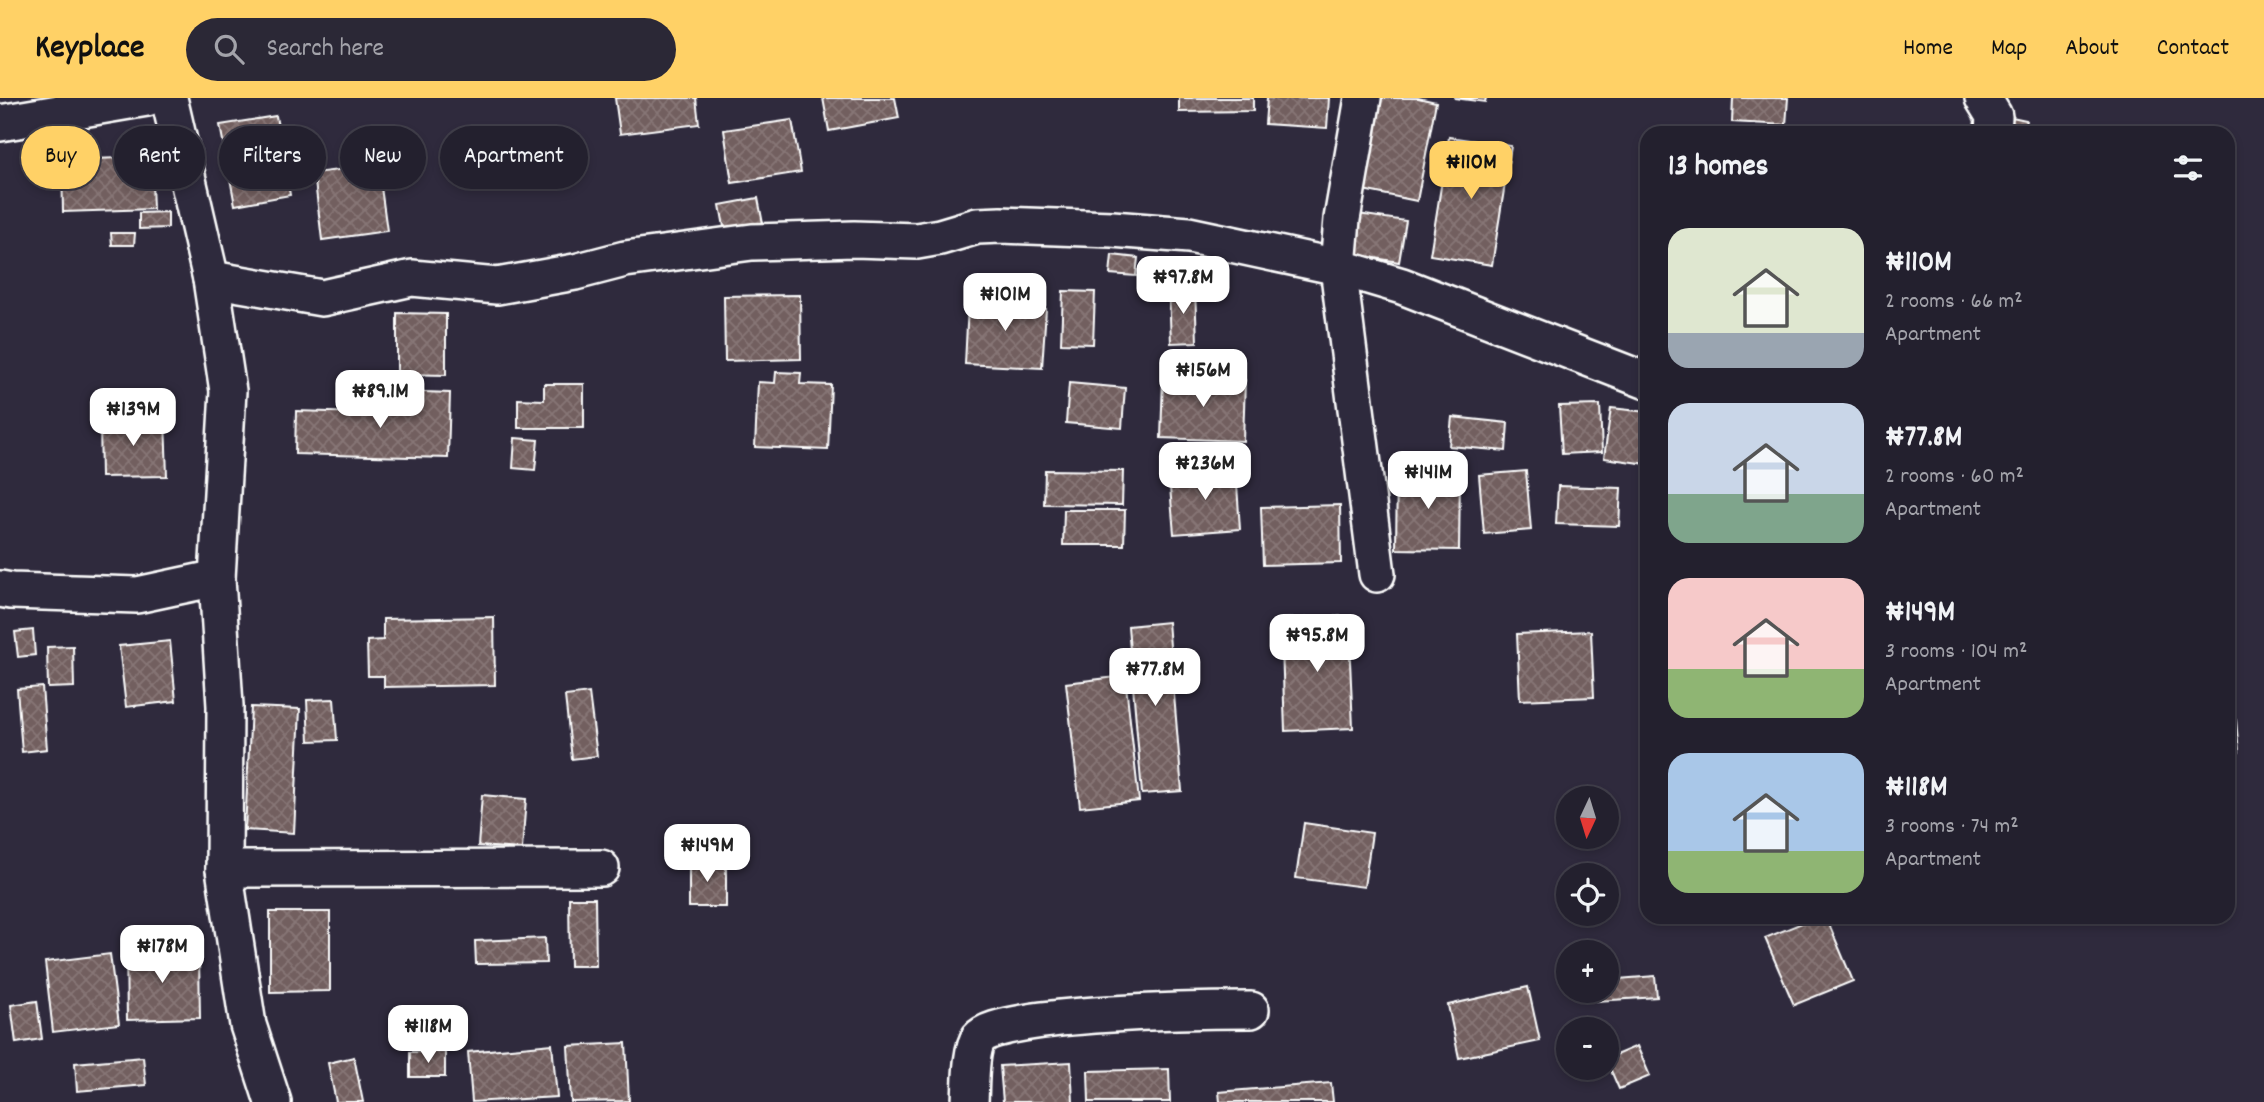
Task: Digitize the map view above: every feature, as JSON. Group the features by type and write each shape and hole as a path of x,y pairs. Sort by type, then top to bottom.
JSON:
{"street":[{"path":"0,123 147,98"},
{"path":"169,98 211,279 228,391 216,578 225,706 224,869 248,1025 273,1102"},
{"path":"1363,98 1342,219 1338,267 1377,574"},
{"path":"1983,98 1994,116 1993,126"},
{"path":"211,279 322,298 412,278 497,286 575,272 625,259 752,242 854,239 917,241 978,226 1001,225 1112,229 1189,235 1338,267 1414,290 1640,378"},
{"path":"0,589 137,595 216,578"},
{"path":"224,869 601,868"},
{"path":"970,1102 975,1045 981,1036 994,1029 1021,1023 1151,1011 1251,1010"}],"building":[{"path":"615,98 696,98 699,124 620,134"},
{"path":"823,98 895,98 899,118 829,131"},
{"path":"1179,98 1253,98 1253,111 1179,112"},
{"path":"1267,98 1329,98 1327,128 1265,124"},
{"path":"1376,98 1418,98 1436,102 1417,201 1358,189"},
{"path":"1454,98 1486,98 1485,102"},
{"path":"1733,98 1788,98 1786,125 1732,122"},
{"path":"276,116 278,126 220,126"},
{"path":"2012,117 2026,120 2025,126 2010,126"},
{"path":"792,120 801,172 732,183 724,130"},
{"path":"1449,137 1511,146 1492,265 1430,255"},
{"path":"114,158 114,189 152,189 153,209 63,212 63,189 100,189 100,159"},
{"path":"340,170 340,189 381,189 387,231 322,240 316,189 326,189 326,172"},
{"path":"232,189 289,189 290,195 235,205"},
{"path":"758,198 763,224 725,232 720,205"},
{"path":"168,212 168,228 139,229 139,213"},
{"path":"1358,214 1406,221 1399,262 1351,254"},
{"path":"111,233 135,233 134,245 112,245"},
{"path":"1112,255 1138,258 1136,276 1110,274"},
{"path":"1195,289 1197,342 1171,343 1169,290"},
{"path":"991,291 1021,293 1020,307 1046,309 1042,368 965,364 968,305 990,306"},
{"path":"1063,291 1095,292 1093,344 1061,343"},
{"path":"800,295 801,359 725,361 724,296"},
{"path":"397,313 446,314 446,375 397,374"},
{"path":"776,372 801,373 800,384 831,385 828,450 755,447 758,382 775,383"},
{"path":"1163,378 1245,380 1243,441 1161,438"},
{"path":"1069,383 1125,388 1122,428 1066,423"},
{"path":"544,384 584,384 584,428 518,428 518,399 544,400"},
{"path":"397,391 450,393 448,458 295,454 296,411 396,414"},
{"path":"1600,405 1602,452 1562,454 1559,406"},
{"path":"1611,408 1640,411 1640,463 1604,458"},
{"path":"1452,417 1508,423 1506,451 1449,446"},
{"path":"165,419 167,476 101,477 100,421"},
{"path":"515,438 538,440 535,470 513,468"},
{"path":"1045,470 1123,471 1122,505 1044,504"},
{"path":"1236,470 1240,529 1174,534 1169,475"},
{"path":"1526,471 1531,530 1484,534 1479,475"},
{"path":"1397,473 1460,474 1459,550 1396,549"},
{"path":"1558,486 1621,488 1619,526 1556,524"},
{"path":"1340,505 1341,563 1263,565 1261,507"},
{"path":"1064,510 1125,510 1124,545 1063,545"},
{"path":"1348,616 1353,728 1285,731 1281,619"},
{"path":"494,617 495,685 384,687 384,676 368,676 367,641 383,640 383,619"},
{"path":"1168,622 1182,791 1142,794 1128,626"},
{"path":"33,630 35,655 18,657 15,632"},
{"path":"1591,631 1594,697 1520,700 1517,634"},
{"path":"170,641 176,701 126,707 119,646"},
{"path":"73,646 74,687 48,688 47,647"},
{"path":"1125,676 1139,801 1080,807 1066,683"},
{"path":"42,687 47,749 22,752 17,689"},
{"path":"589,693 597,756 572,759 565,696"},
{"path":"334,699 337,740 309,741 307,700"},
{"path":"251,707 300,709 294,833 245,830"},
{"path":"2235,720 2239,752 2235,752"},
{"path":"482,795 526,799 522,849 478,846"},
{"path":"1304,823 1372,833 1364,887 1296,878"},
{"path":"689,861 726,862 726,907 689,907"},
{"path":"569,898 595,898 596,966 570,966"},
{"path":"270,912 330,912 330,991 270,992"},
{"path":"1800,924 1829,924 1853,981 1794,1005 1765,938"},
{"path":"545,938 546,963 476,964 475,941"},
{"path":"164,947 164,955 199,955 200,1018 127,1020 126,948"},
{"path":"110,954 119,1024 53,1032 45,962"},
{"path":"1655,976 1657,997 1619,1000 1619,979"},
{"path":"1528,987 1540,1041 1459,1058 1448,1005"},
{"path":"37,1001 42,1039 16,1043 11,1005"},
{"path":"626,1043 629,1101 571,1102 568,1046"},
{"path":"552,1044 557,1097 472,1102 468,1052"},
{"path":"1637,1046 1650,1076 1619,1089 1615,1080 1619,1080 1619,1054"},
{"path":"410,1052 445,1052 445,1077 410,1077"},
{"path":"143,1057 146,1085 77,1091 75,1063"},
{"path":"354,1057 363,1102 336,1102 328,1063"},
{"path":"1071,1062 1073,1102 1003,1102 1000,1066"},
{"path":"1169,1069 1170,1102 1089,1102 1088,1071"},
{"path":"1331,1083 1333,1102 1220,1102 1219,1092"}]}
